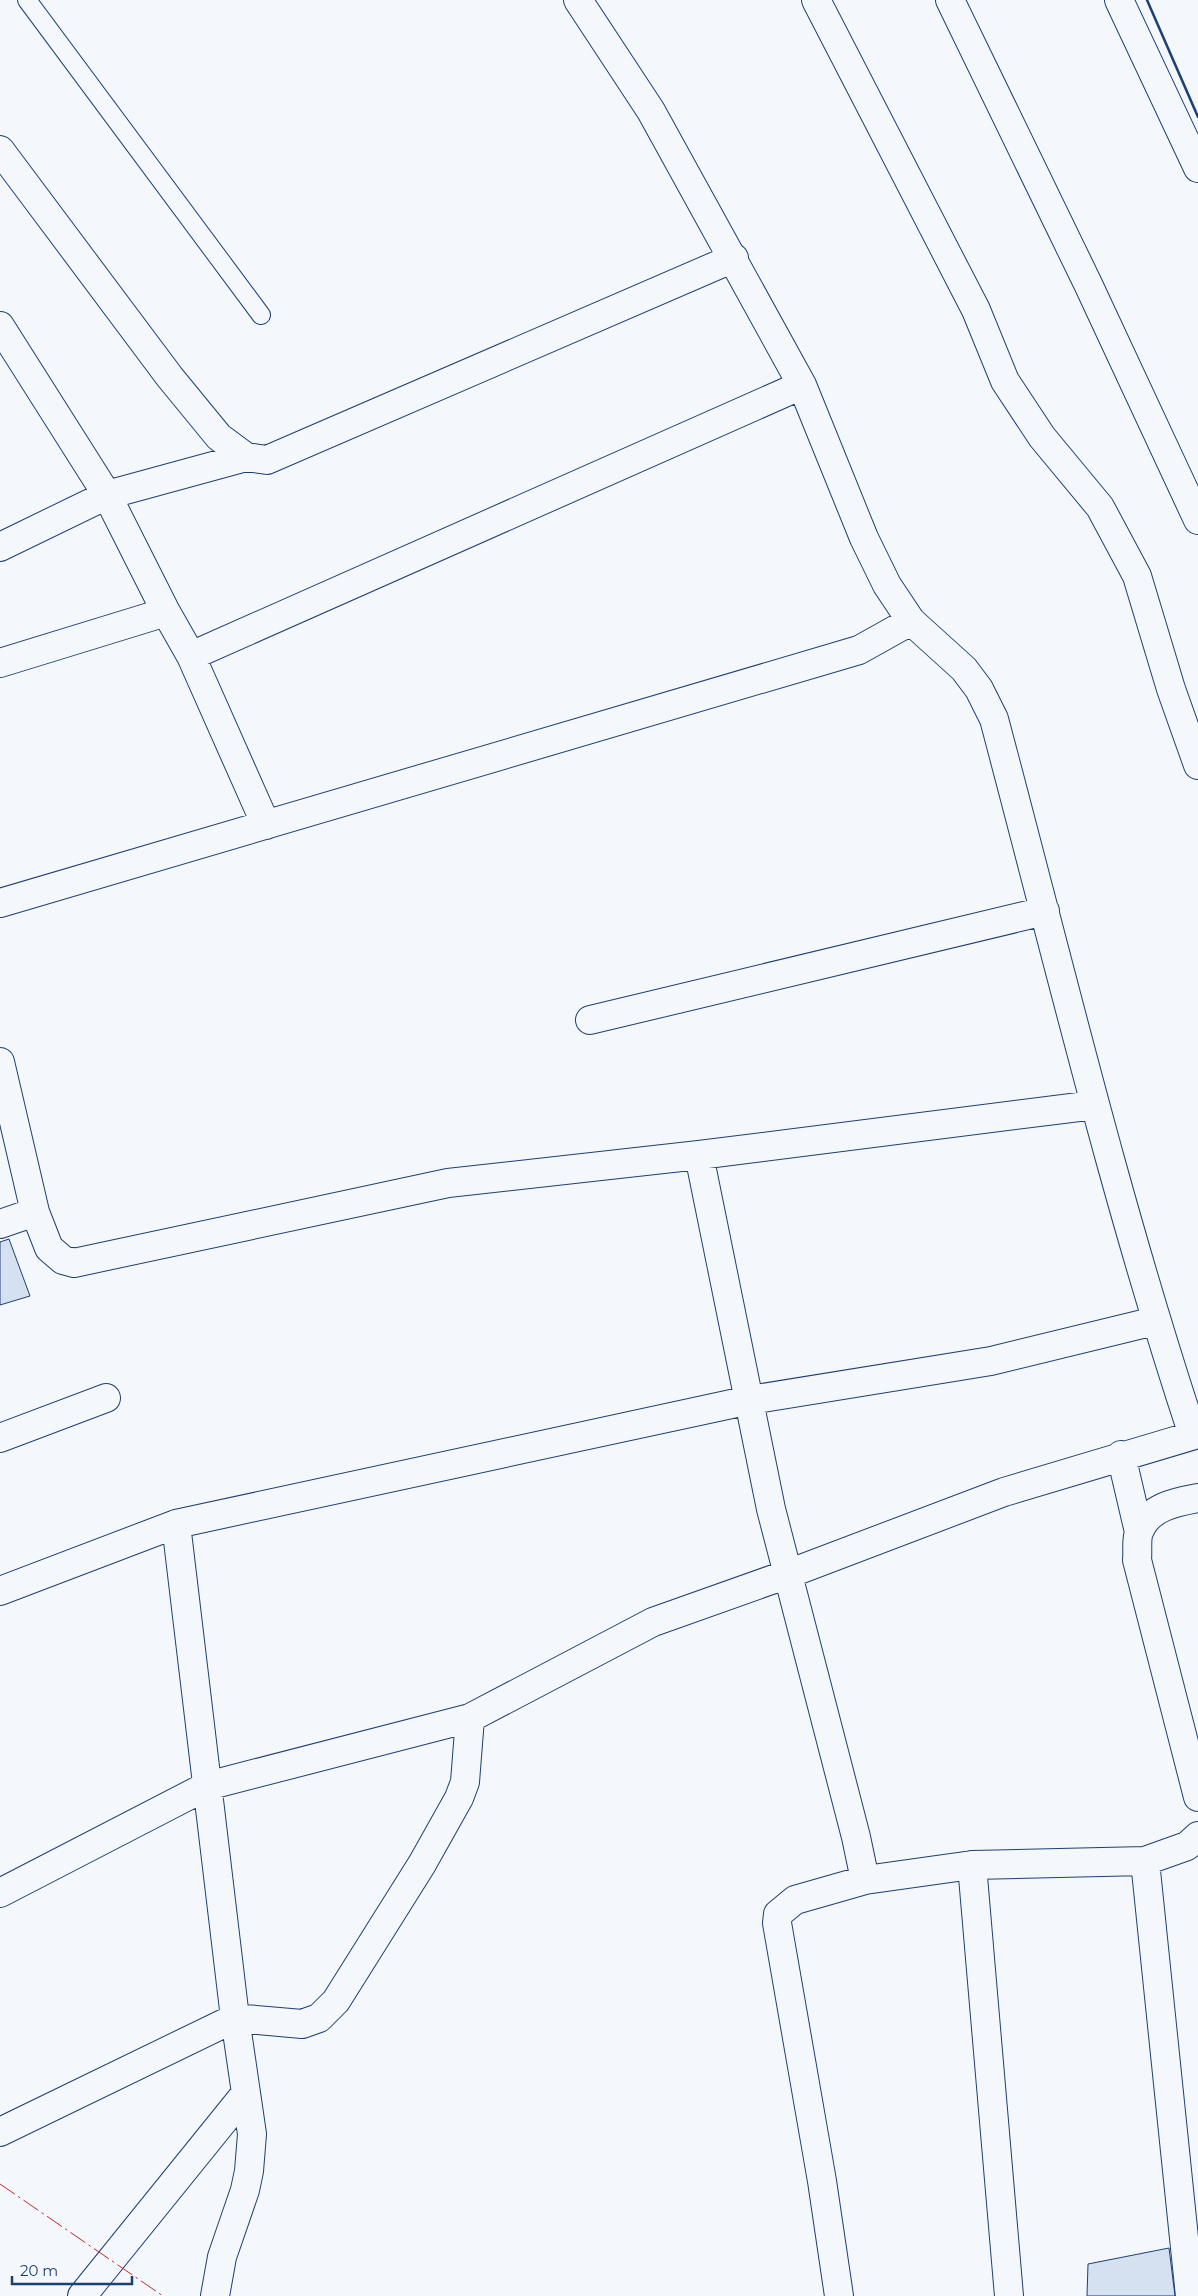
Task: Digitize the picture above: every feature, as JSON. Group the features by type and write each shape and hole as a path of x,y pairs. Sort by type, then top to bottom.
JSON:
{"street":[{"path":"0,1893 207,1786 470,1718 653,1622 788,1574 1004,1492 1121,1455 1196,1434 1156,1321 1095,1105 994,719 964,669 912,621 887,585 864,538 802,384 651,111 578,0"},
{"path":"816,0 976,310 1005,381 1042,437 1100,507 1137,576 1171,689 1198,765"},
{"path":"950,0 1088,284 1198,520"},
{"path":"1119,0 1198,168"},
{"path":"0,150 212,430 246,457"},
{"path":"0,547 107,495 246,457 267,460 734,258"},
{"path":"0,326 107,495 166,612 192,656 266,826"},
{"path":"192,656 802,384"},
{"path":"0,663 166,612"},
{"path":"0,904 859,650 912,621"},
{"path":"590,1020 1045,912"},
{"path":"1,1067 35,1212 49,1248 63,1260 74,1263 448,1183 699,1155 1095,1105"},
{"path":"699,1155 771,1509 856,1837 865,1880"},
{"path":"0,1224 35,1212"},
{"path":"0,1591 176,1524 750,1400 991,1362 1156,1321"},
{"path":"0,1438 106,1398"},
{"path":"1121,1455 1139,1532 1137,1560 1143,1589 1198,1797"},
{"path":"1139,1532 1151,1514 1170,1504 1198,1498"},
{"path":"176,1524 235,2018 252,2134 249,2171 222,2257 215,2296"},
{"path":"0,2132 235,2018 302,2024 318,2018 336,2001 422,1864 459,1798 465,1782 470,1718"},
{"path":"839,2296 822,2181 777,1922 778,1914 795,1900 865,1880 972,1865 1146,1861 1187,1846 1198,1836"},
{"path":"1146,1861 1190,2296"},
{"path":"972,1865 1009,2296"},
{"path":"82,2296 246,2093"}],"lane":[{"path":"27,0 262,315"}],"building":[{"path":"9,1239 30,1296 0,1305 0,1242"},
{"path":"1169,2248 1175,2296 1087,2296 1088,2264"}],"wall":[{"path":"1147,0 1198,117"}],"power":[{"path":"0,2184 163,2296"}]}
